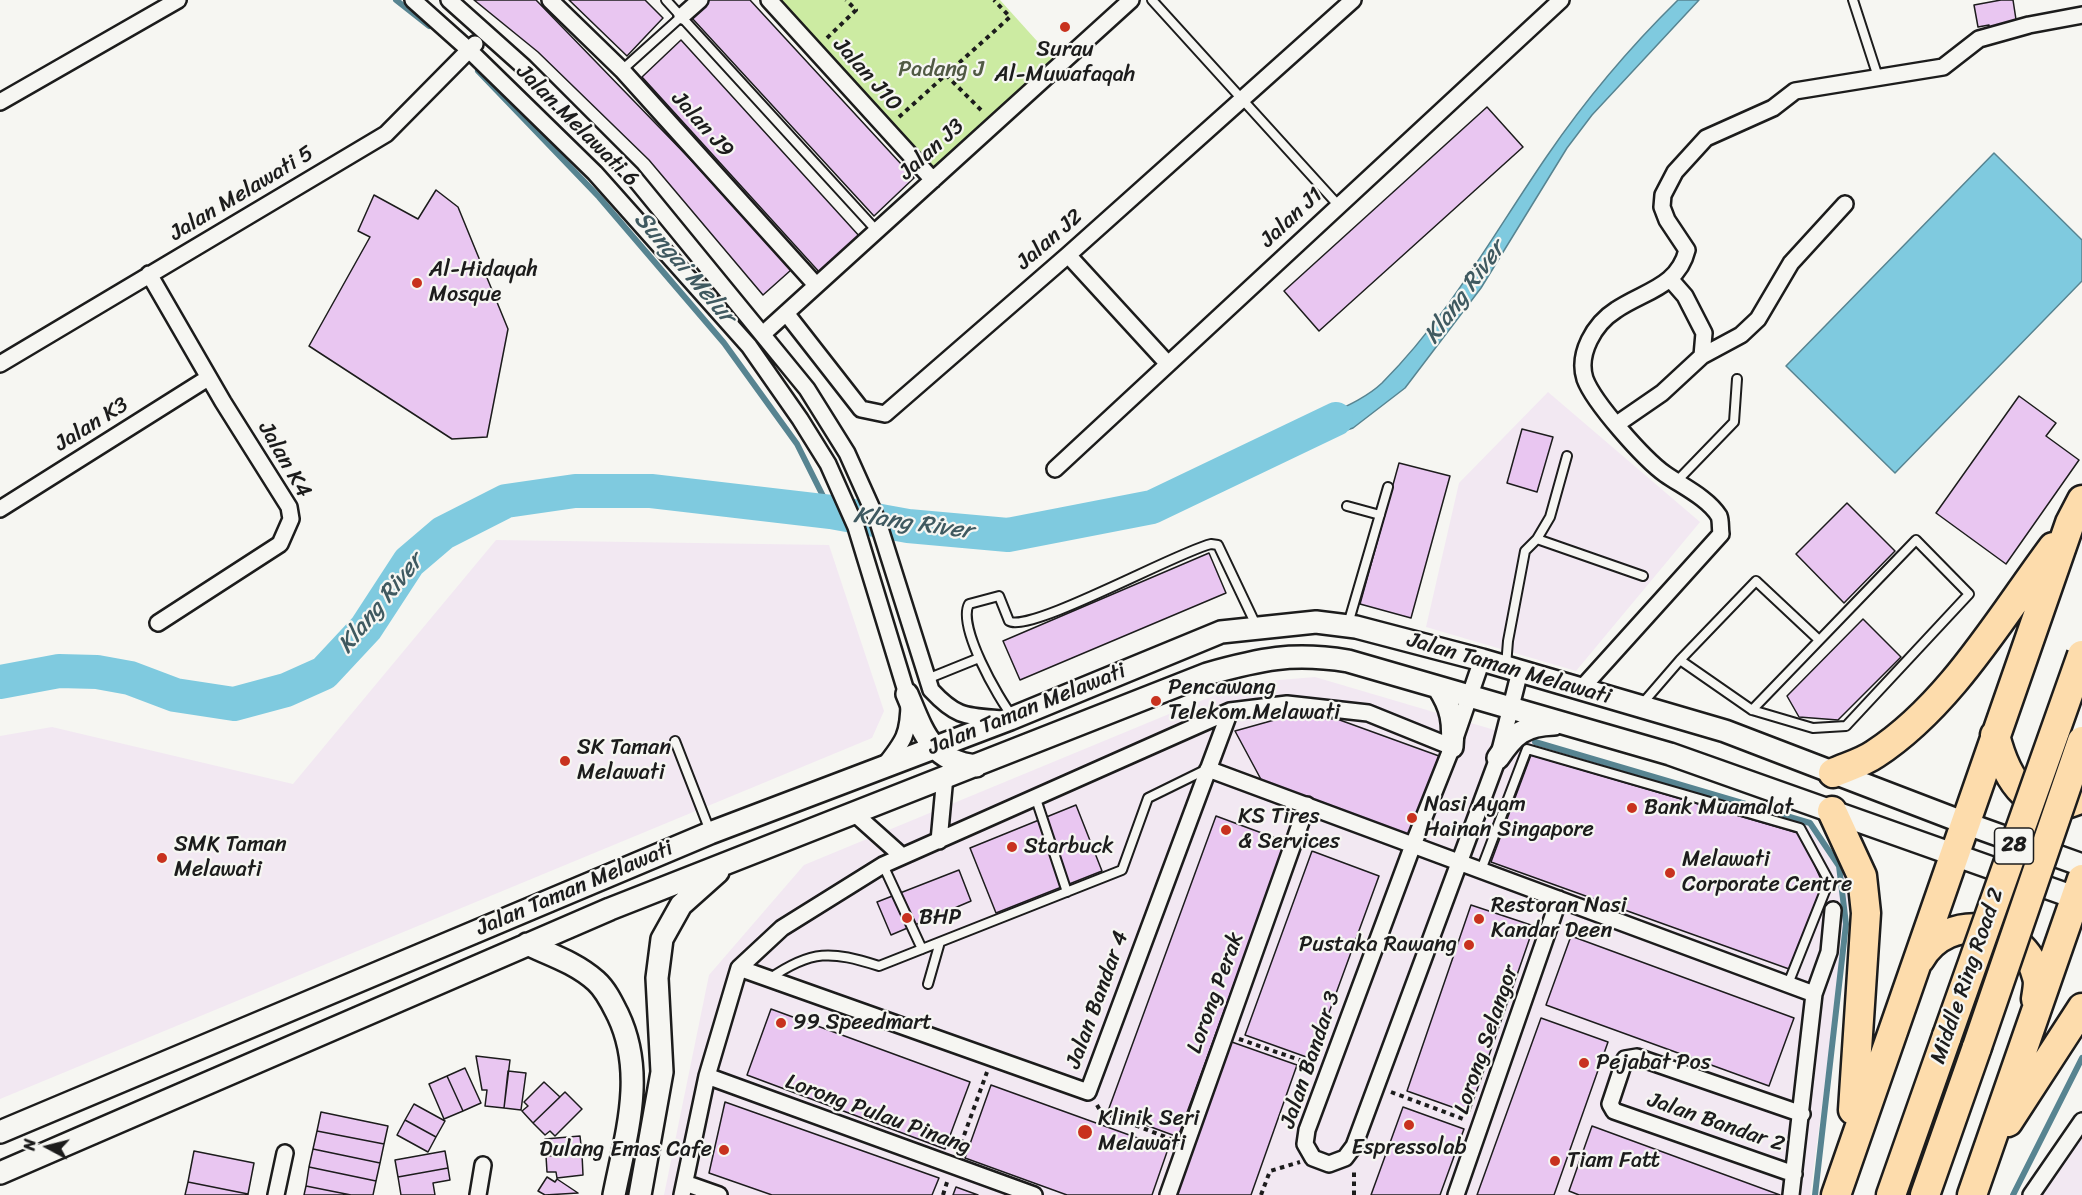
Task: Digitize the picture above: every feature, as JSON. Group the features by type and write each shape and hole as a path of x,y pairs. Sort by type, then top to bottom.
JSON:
{"highway":[{"path":"1836,1195 1850,1148 1995,735 2076,512"},
{"path":"1833,773 1873,756 1912,726 1956,678 2076,512"},
{"name":"Middle Ring Road 2","path":"1891,1195 2082,656"},
{"path":"1995,735 2009,777 2024,794 2044,805 2067,805 2082,798"},
{"name":"Middle Ring Road 2","path":"1925,1195 2082,741"},
{"path":"1832,811 1862,876 1866,913 1850,1148"},
{"path":"1972,1195 2080,892"},
{"path":"1912,973 1924,951 1943,935 1966,927 1990,928 2012,939 2029,956 2038,978 2035,1014"},
{"path":"1984,1161 2082,1008"}],"main road":[{"name":"Jalan Taman Melawati","path":"0,1131 710,832 1011,718 1221,632 1257,626 1316,622 1348,626 1482,660 1725,731 2082,865"},
{"name":"Jalan Taman Melawati","path":"0,1173 527,944 730,861 855,814 1207,674 1263,658 1316,656 1348,661 1471,696 1670,754 1953,855 2080,892"},
{"path":"1438,687 1450,706 1454,724 1452,747"},
{"path":"907,694 934,748 959,764 977,766"},
{"path":"1498,758 1513,735 1537,724 1564,723"},
{"path":"640,1195 662,1072 657,978 662,939 681,905 730,861"},
{"path":"527,944 576,966 597,981 609,996 627,1035 633,1066 633,1099 614,1195"}],"street":[{"path":"0,102 177,0"},
{"name":"Jalan Melawati 6","path":"413,0 469,50 595,173 749,346 800,418 828,464 856,527 907,694 909,727 900,745 884,766"},
{"name":"Jalan Melawati 6","path":"449,0 484,34 524,67 631,174 764,333 807,389 847,453 878,522 931,690 950,710 973,717 1011,718"},
{"name":"Jalan J9","path":"550,0 622,70 816,285"},
{"path":"682,16 700,0"},
{"name":"Jalan J10","path":"769,0 933,180"},
{"name":"Jalan J3","path":"764,333 1131,0"},
{"name":"Jalan J2","path":"786,313 861,409 885,414 1068,255 1353,0"},
{"name":"Jalan J1","path":"1055,469 1561,0"},
{"path":"1581,689 1721,534 1720,518 1712,506 1662,472 1597,400 1586,381 1581,359 1593,333 1615,310 1671,280 1684,262 1687,250 1680,243 1662,207 1663,195 1675,172 1706,138 1773,108 1795,91 1943,66 1979,39 2029,25 2082,15"},
{"name":"Jalan Melawati 5","path":"0,363 386,134 484,34"},
{"path":"1617,424 1662,393 1702,356 1741,335 1758,319 1791,263 1845,204"},
{"path":"1068,255 1168,364"},
{"name":"Jalan K4","path":"149,274 208,378 289,507 291,519 280,544 158,623"},
{"path":"1671,280 1685,296 1704,333 1702,356"},
{"name":"Jalan K3","path":"0,509 208,378"},
{"name":"Jalan Bandar 3","path":"1482,660 1471,696 1307,1131 1305,1144 1313,1158 1329,1164 1345,1158 1354,1146 1376,1087 1498,758 1513,669"},
{"path":"719,1195 684,1189 707,1076 739,968 782,928 883,865 1230,711 1287,704 1368,714 1452,747"},
{"name":"Jalan Bandar 4","path":"739,968 1088,1092 1230,711"},
{"path":"1208,769 1814,994"},
{"path":"939,841 945,777"},
{"name":"Lorong Perak","path":"1168,1195 1307,806"},
{"path":"855,814 902,856"},
{"name":"Lorong Selangor","path":"1456,1195 1559,899"},
{"path":"1791,1195 1814,994 1829,952 1833,910"},
{"name":"Jalan Bandar 2","path":"1794,1174 1614,1112 1610,1104 1626,1059 1637,1057 1802,1114"},
{"name":"Lorong Pulau Pinang","path":"707,1076 1034,1195"},
{"path":"2031,1195 2082,1121"},
{"path":"276,1195 285,1153"},
{"path":"478,1195 483,1165"}],"lane":[{"path":"666,0 877,231"},
{"path":"1152,0 1339,206"},
{"path":"1853,0 1878,77"},
{"path":"622,70 682,16"},
{"path":"1676,482 1734,422 1737,379"},
{"path":"1513,669 1508,641 1525,551 1537,539 1550,517 1567,456"},
{"path":"1348,626 1388,487"},
{"path":"1347,506 1380,515"},
{"path":"1537,539 1643,576"},
{"path":"1680,660 1752,710 1813,728 1846,726 1968,594 1916,540 1752,710"},
{"path":"1011,718 995,694 980,658 966,613 969,604 999,596 1009,621 1018,624 1089,597 1211,544 1218,545 1257,626"},
{"path":"1639,706 1756,581 1819,640"},
{"path":"927,679 980,658"},
{"path":"675,741 710,832"},
{"path":"1481,870 1527,749 1800,828 1829,881 1788,984"},
{"path":"769,979 809,957 842,954 879,966 1122,870 1148,798 1208,769"},
{"path":"1036,799 1067,892"},
{"path":"883,865 922,949"},
{"path":"928,984 940,942"}],"path":[{"path":"834,46 826,38 856,10 846,0"},
{"path":"892,110 900,118 1010,17 994,0"},
{"path":"946,75 995,123"},
{"path":"1225,1034 1329,1071"},
{"path":"943,1195 992,1058"},
{"path":"1376,1087 1481,1126"},
{"path":"1088,1092 1101,1112 1185,1145"},
{"path":"1261,1195 1270,1171 1313,1158"}],"shaded area":[{"path":"1548,392 1700,522 1576,671 1426,627 1459,483"},
{"name":"SK Taman Melawati","path":"496,540 829,545 884,711 872,738 0,1099 0,736 52,727 293,784"},
{"path":"1315,677 1803,821 1852,881 1810,1195 664,1195 709,975 804,865 1244,683"},
{"path":"2082,1134 2082,1195 2040,1195"}],"green space":[{"name":"Padang J","path":"780,0 1000,0 1055,61 936,171"}],"water":[{"path":"1678,0 1699,0 1592,115 1567,148 1481,288 1405,388 1353,428 1299,446 1292,434 1373,391 1429,330 1577,114 1625,55"},
{"path":"1994,153 2082,240 2082,281 1895,473 1786,366"}],"building":[{"path":"474,0 536,0 692,161 791,270 763,295 649,160 538,52"},
{"path":"569,0 645,0 663,18 627,56"},
{"path":"709,0 750,0 914,178 874,216 691,17"},
{"path":"2013,0 2017,26 1990,31 1989,25 1978,27 1974,5"},
{"path":"681,40 861,238 821,274 642,77"},
{"path":"1487,107 1523,147 1319,331 1284,291"},
{"name":"Al-Hidayah Mosque","path":"436,190 458,207 508,329 487,437 452,439 309,346 370,237 358,231 374,195 418,219"},
{"path":"2019,396 2056,423 2046,436 2079,460 2006,564 1936,513"},
{"path":"1522,429 1553,437 1537,492 1507,483"},
{"path":"1399,463 1450,476 1411,618 1360,604"},
{"path":"1847,503 1895,551 1844,603 1796,554"},
{"path":"1209,553 1226,593 1020,680 1003,641"},
{"path":"1863,619 1901,657 1838,720 1799,717 1787,696"},
{"path":"1285,717 1337,719 1439,756 1409,836 1264,785 1235,731"},
{"name":"Melawati Corporate Centre","path":"1531,755 1801,834 1823,884 1789,969 1491,862"},
{"path":"1076,805 1102,871 996,913 970,848"},
{"path":"1216,816 1286,842 1178,1137 1108,1111"},
{"path":"1312,851 1379,876 1312,1059 1245,1035"},
{"name":"BHP","path":"959,870 971,901 891,935 877,902"},
{"path":"1471,905 1534,926 1469,1113 1407,1091"},
{"path":"1571,936 1794,1018 1769,1086 1546,1005"},
{"path":"771,1009 970,1082 945,1149 747,1075"},
{"path":"1541,1018 1608,1042 1554,1195 1477,1195"},
{"path":"1229,1041 1297,1065 1251,1195 1176,1195"},
{"path":"476,1056 510,1060 504,1108 485,1106 487,1090 482,1090"},
{"path":"465,1068 481,1103 463,1111 447,1076"},
{"path":"508,1071 526,1073 521,1110 504,1108"},
{"path":"447,1076 463,1111 444,1119 429,1084"},
{"path":"544,1082 560,1097 533,1123 522,1111 528,1106 524,1102"},
{"path":"991,1085 1168,1149 1152,1195 1067,1195 965,1158"},
{"path":"565,1092 582,1109 555,1136 550,1131 545,1135 533,1123"},
{"path":"725,1102 939,1178 932,1195 772,1195 709,1173"},
{"path":"414,1104 445,1121 436,1137 405,1120"},
{"path":"1403,1107 1464,1129 1440,1195 1371,1195"},
{"path":"321,1112 388,1126 384,1144 317,1131"},
{"path":"405,1120 436,1137 428,1152 397,1135"},
{"path":"1592,1126 1780,1195 1579,1195 1569,1191"},
{"path":"317,1131 384,1144 380,1163 313,1149"},
{"path":"580,1136 582,1154 546,1156 545,1139"},
{"path":"313,1149 380,1163 376,1181 309,1167"},
{"path":"194,1151 254,1163 248,1194 188,1182"},
{"path":"445,1151 448,1168 398,1177 395,1160"},
{"path":"582,1154 583,1175 557,1178 556,1172 547,1172 546,1156"},
{"path":"309,1167 376,1181 373,1195 351,1195 306,1186"},
{"path":"448,1168 450,1180 433,1183 435,1195 401,1195 398,1177"},
{"path":"547,1177 555,1182 557,1179 578,1193 545,1195 538,1191"},
{"path":"188,1182 248,1194 248,1195 185,1195"},
{"path":"306,1186 351,1195 304,1195"},
{"path":"956,1187 978,1195 953,1195"}],"waterway":[{"name":"Sungai Melur","path":"396,0 429,26"},
{"name":"Sungai Melur","path":"478,71 599,197 724,343 797,444 831,512"},
{"name":"Klang River","path":"0,682 59,671 97,672 130,678 175,695 234,704 286,690 324,673 366,628 409,562 443,533 506,501 575,491 651,491 831,512 908,526 1008,535 1152,507 1336,419"},
{"path":"1535,742 1810,823 1839,866 1846,924 1815,1195"},
{"path":"2013,1195 2082,1058"}],"place":[{"name":"Surau Al-Muwafaqah","path":"1065,27"},
{"name":"Al-Hidayah Mosque","path":"417,283"},
{"name":"Pencawang Telekom Melawati","path":"1156,701"},
{"name":"SK Taman Melawati","path":"565,761"},
{"name":"Bank Muamalat","path":"1632,808"},
{"name":"Nasi Ayam Hainan Singapore","path":"1412,818"},
{"name":"KS Tires & Services","path":"1226,830"},
{"name":"Starbuck","path":"1012,847"},
{"name":"SMK Taman Melawati","path":"162,858"},
{"name":"Melawati Corporate Centre","path":"1670,873"},
{"name":"BHP","path":"907,918"},
{"name":"Restoran Nasi Kandar Deen","path":"1479,919"},
{"name":"Pustaka Rawang","path":"1469,945"},
{"name":"99 Speedmart","path":"781,1023"},
{"name":"Pejabat Pos","path":"1584,1063"},
{"name":"Espressolab","path":"1409,1125"},
{"name":"Klinik Seri Melawati","path":"1085,1132"},
{"name":"Dulang Emas Cafe","path":"724,1150"},
{"name":"Tiam Fatt","path":"1555,1161"}]}
